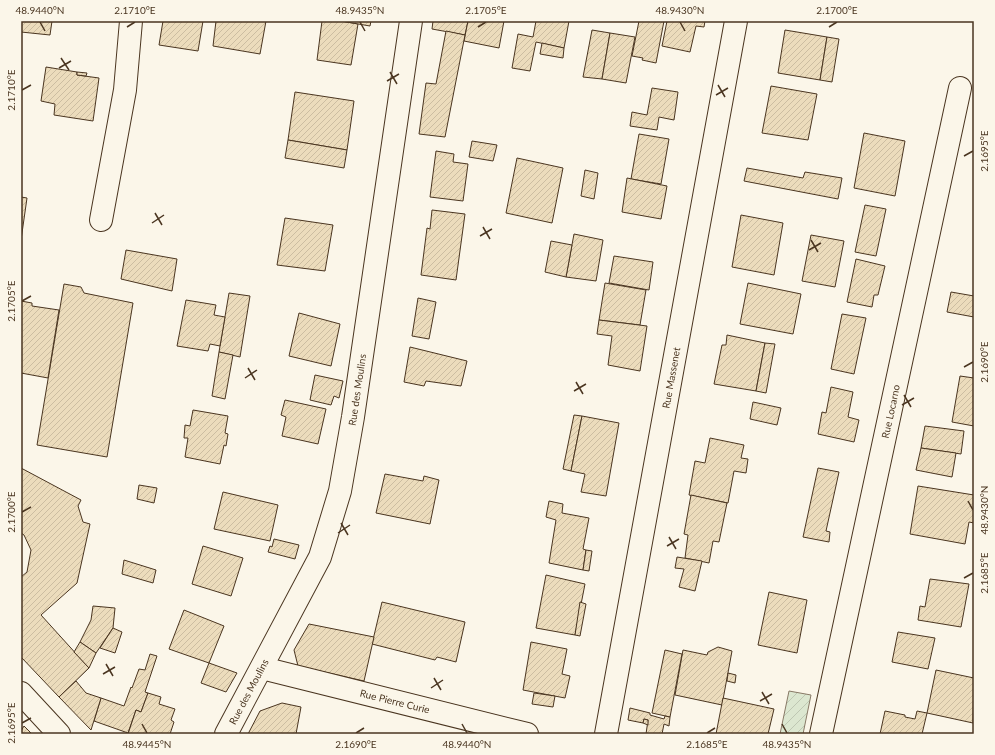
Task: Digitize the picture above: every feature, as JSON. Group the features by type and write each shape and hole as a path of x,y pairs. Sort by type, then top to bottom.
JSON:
{"street":[{"path":"101,220 124,90 131,21"},
{"name":"Rue des Moulins","path":"226,734 320,557 340,491 354,409 411,21"},
{"name":"Rue Massenet","path":"606,734 736,21"},
{"name":"Rue Locarno","path":"821,734 960,88"},
{"name":"Rue Pierre Curie","path":"262,668 527,734"},
{"path":"21,693 59,734"}],"green space":[{"path":"789,691 811,695 803,734 780,734"}],"building":[{"path":"21,21 52,21 50,35 21,32"},
{"path":"163,21 203,21 198,51 159,45"},
{"path":"216,21 266,21 260,54 213,46"},
{"path":"322,21 341,21 358,24 351,65 317,60"},
{"path":"341,21 371,21 370,26"},
{"path":"433,21 468,21 465,35 432,29"},
{"path":"468,21 504,21 499,48 464,41"},
{"path":"536,21 569,21 564,48 536,42 530,71 512,68 518,34 533,37"},
{"path":"639,21 664,21 656,63 632,56"},
{"path":"667,21 705,21 704,27 696,26 690,52 662,46"},
{"path":"592,30 610,33 602,79 583,77"},
{"path":"785,30 827,37 820,80 778,73"},
{"path":"446,31 465,35 445,137 419,134 426,83 436,84"},
{"path":"610,33 635,37 626,83 602,79"},
{"path":"827,37 839,39 832,82 820,80"},
{"path":"542,43 564,48 563,58 540,54"},
{"path":"46,67 77,72 77,75 99,78 93,121 54,115 55,104 41,101"},
{"path":"77,72 87,73 86,76 77,75"},
{"path":"771,86 817,94 808,140 762,133"},
{"path":"652,88 678,92 674,120 659,117 657,130 630,126 632,112 647,115"},
{"path":"295,92 354,101 347,150 288,140"},
{"path":"864,133 905,141 895,196 854,188"},
{"path":"639,134 669,139 661,184 631,179"},
{"path":"288,140 347,150 344,168 285,158"},
{"path":"472,141 497,145 493,161 469,157"},
{"path":"436,151 454,154 453,162 468,164 463,201 430,197"},
{"path":"517,158 563,168 552,223 506,213"},
{"path":"747,168 803,178 805,172 842,178 838,199 744,181"},
{"path":"585,170 598,173 594,199 581,196"},
{"path":"627,178 667,186 661,219 622,212"},
{"path":"21,197 27,198 21,240"},
{"path":"865,205 886,209 876,256 855,252"},
{"path":"432,210 465,214 456,280 421,275 427,228 430,229"},
{"path":"741,215 783,223 774,275 732,267"},
{"path":"285,218 333,225 325,271 277,265"},
{"path":"574,234 603,240 596,281 566,277"},
{"path":"811,235 844,241 835,287 802,281"},
{"path":"551,241 572,245 566,277 545,272"},
{"path":"126,250 177,259 172,291 121,279"},
{"path":"614,256 653,262 649,290 609,283"},
{"path":"856,259 885,266 878,295 874,295 872,307 847,302"},
{"path":"605,283 646,290 640,325 599,320"},
{"path":"748,283 801,294 793,334 740,324"},
{"path":"64,284 81,287 84,293 133,303 107,457 37,445"},
{"path":"951,292 974,296 974,317 947,312"},
{"path":"229,293 250,296 240,357 219,352"},
{"path":"418,298 436,302 429,339 412,336"},
{"path":"186,300 216,305 214,315 225,317 220,346 210,344 208,351 177,346"},
{"path":"21,301 32,303 32,306 59,310 48,378 21,373"},
{"path":"299,313 340,324 331,366 289,356"},
{"path":"842,314 866,318 854,374 831,369"},
{"path":"599,320 647,326 640,371 608,365 612,336 597,334"},
{"path":"727,335 765,343 756,391 714,384 722,345 726,345"},
{"path":"765,343 775,344 766,393 756,391"},
{"path":"410,347 467,361 461,386 426,381 424,386 404,382"},
{"path":"219,352 233,355 225,399 212,396"},
{"path":"315,375 343,381 339,398 334,396 331,405 310,400"},
{"path":"960,376 974,378 974,426 952,422"},
{"path":"831,387 853,392 848,417 859,420 854,442 818,434 822,412 826,413"},
{"path":"285,400 326,409 318,444 282,436 286,417 281,415"},
{"path":"753,402 781,408 777,425 750,419"},
{"path":"193,410 228,416 225,433 228,434 226,446 224,445 220,464 185,457 188,438 184,438 185,425 190,426"},
{"path":"574,415 582,416 571,471 563,469"},
{"path":"582,416 619,423 606,496 581,492 585,474 571,471"},
{"path":"925,426 964,431 961,454 921,448"},
{"path":"710,438 744,445 741,458 748,459 746,473 734,471 728,503 689,495 695,461 705,463"},
{"path":"921,448 956,453 952,477 916,470"},
{"path":"21,468 81,500 78,506 83,522 90,524 77,583 41,615 89,668 59,697 21,657 21,577 27,572 31,550 24,535 21,533"},
{"path":"818,468 839,472 826,531 830,532 829,542 803,537"},
{"path":"385,474 423,481 424,476 439,480 430,524 376,513"},
{"path":"139,485 157,488 154,503 137,499"},
{"path":"918,486 974,495 974,523 969,522 965,544 910,534"},
{"path":"223,492 278,505 270,541 214,529"},
{"path":"691,495 727,503 719,542 713,541 709,563 685,558 688,535 684,534"},
{"path":"549,501 563,504 562,513 589,518 583,549 586,550 583,570 549,563 556,520 546,517"},
{"path":"274,539 299,545 295,559 268,552 270,546 272,547"},
{"path":"203,546 243,558 231,596 192,584"},
{"path":"586,550 592,551 589,571 583,570"},
{"path":"677,557 702,561 695,591 679,587 684,569 675,568"},
{"path":"124,560 156,570 153,583 122,574"},
{"path":"546,575 585,584 575,635 536,628"},
{"path":"930,579 969,584 961,627 918,620 920,606 925,607"},
{"path":"769,592 807,600 797,653 758,645"},
{"path":"382,602 465,622 456,662 437,657 435,660 372,644"},
{"path":"580,602 586,604 580,636 575,635"},
{"path":"93,606 115,608 113,628 96,653 80,642 91,620"},
{"path":"184,610 224,626 209,663 169,649"},
{"path":"309,624 374,637 364,681 298,666 294,650"},
{"path":"113,628 122,632 115,653 100,648"},
{"path":"898,632 935,638 928,669 892,662"},
{"path":"80,642 96,653 89,668 74,652"},
{"path":"531,642 567,649 562,674 570,676 565,698 523,690"},
{"path":"718,647 732,651 722,705 675,695 683,650 707,655 708,652"},
{"path":"665,650 682,654 670,717 652,713"},
{"path":"150,654 157,656 145,692 148,693 141,712 136,710 128,733 94,721 101,698 124,706 139,669 145,670"},
{"path":"209,663 237,673 226,692 201,683"},
{"path":"936,670 974,678 973,723 927,713"},
{"path":"728,673 736,675 735,683 727,681"},
{"path":"76,681 86,693 101,698 91,730 59,697"},
{"path":"148,693 161,697 159,704 175,709 171,720 174,722 170,734 128,734 136,710 141,712"},
{"path":"534,693 555,696 553,707 532,704"},
{"path":"723,698 774,709 768,734 716,734"},
{"path":"282,703 301,707 296,734 248,734 260,711"},
{"path":"630,708 650,713 650,715 664,719 665,716 670,717 669,726 664,724 662,734 646,734 648,720 644,719 643,723 628,720"},
{"path":"885,711 905,715 905,717 915,719 917,711 927,713 922,734 880,734"},
{"path":"644,719 648,720 648,725 643,723"},
{"path":"24,726 32,734 21,734"}]}
